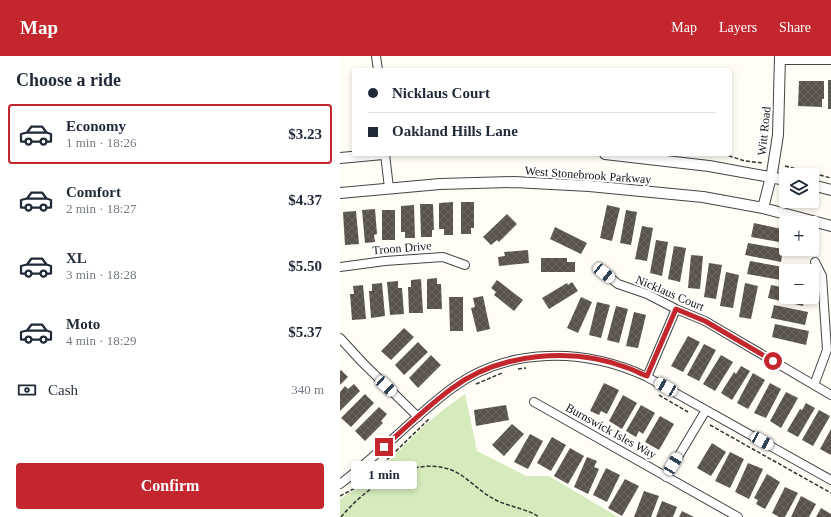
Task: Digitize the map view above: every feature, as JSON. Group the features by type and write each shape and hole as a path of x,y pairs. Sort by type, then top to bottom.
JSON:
{"street":[{"path":"376,56 378,68"},
{"path":"780,58 831,60"},
{"name":"Witt Road","path":"763,208 771,178 775,154 779,116 780,58"},
{"path":"340,158 362,156"},
{"path":"384,156 389,188"},
{"name":"West Stonebrook Parkway","path":"622,156 709,166 779,179"},
{"name":"West Stonebrook Parkway","path":"340,193 440,184 514,182 589,186 703,197 763,208 831,226"},
{"path":"819,187 831,190"},
{"name":"Troon Drive","path":"340,267 385,261 443,257 465,265"},
{"path":"814,385 826,350 822,276 816,262"},
{"name":"Nicklaus Court","path":"604,273 618,284 647,294 676,309 705,321 831,395"},
{"path":"647,376 676,309"},
{"path":"340,338 362,362 418,417"},
{"path":"340,484 362,468 452,388 485,369 516,359 544,356 584,357 627,367 647,376 831,480"},
{"name":"Burnswick Isles Way","path":"534,402 738,517"},
{"path":"666,476 706,410"}],"path":[{"path":"729,156 745,161 763,163"},
{"path":"785,166 831,178"},
{"path":"513,371 532,366"},
{"path":"476,384 508,372"},
{"path":"658,394 688,412"},
{"path":"340,496 361,485 433,415"},
{"path":"710,424 831,493"},
{"path":"341,517 348,508 385,479 411,469 424,466 435,466 461,475 478,489 495,500 539,517"}],"green space":[{"path":"465,394 477,451 526,476 549,476 618,517 340,517 340,499 367,482 425,425"}],"building":[{"path":"828,80 831,80 831,109 828,109"},
{"path":"799,81 824,81 824,99 822,99 822,107 798,106"},
{"path":"453,202 453,235 444,235 444,229 439,229 439,203"},
{"path":"461,202 474,202 474,228 471,228 471,234 461,234"},
{"path":"420,204 433,204 434,230 432,230 432,237 421,237"},
{"path":"414,205 415,238 405,238 405,232 401,232 401,206"},
{"path":"607,205 620,208 612,241 600,238"},
{"path":"375,209 377,234 374,235 375,242 365,243 362,210"},
{"path":"382,210 395,210 395,240 382,240"},
{"path":"626,210 637,212 631,245 620,243"},
{"path":"356,211 359,244 345,245 343,212"},
{"path":"507,214 517,224 499,242 497,240 491,245 483,237"},
{"path":"754,223 779,228 779,242 751,237"},
{"path":"642,226 653,228 647,261 635,259"},
{"path":"555,227 587,243 581,254 550,239"},
{"path":"656,240 668,242 662,276 650,273"},
{"path":"748,243 779,248 779,256 782,256 781,262 745,255"},
{"path":"674,246 686,248 680,282 668,279"},
{"path":"528,250 529,263 499,266 498,257 505,256 504,252"},
{"path":"691,255 703,256 700,289 688,288"},
{"path":"541,258 567,258 567,262 575,262 575,272 541,272"},
{"path":"750,261 779,266 779,280 747,274"},
{"path":"709,263 722,265 716,299 704,297"},
{"path":"726,272 739,275 733,308 720,306"},
{"path":"437,278 437,284 441,284 442,309 427,309 427,279"},
{"path":"421,279 423,313 409,313 408,287 411,287 411,280"},
{"path":"497,280 523,300 514,311 494,295 496,292 491,288"},
{"path":"398,281 398,288 402,288 404,314 390,315 387,282"},
{"path":"572,282 578,291 549,309 542,298 567,283 568,285"},
{"path":"382,283 385,316 371,318 369,291 372,291 372,284"},
{"path":"745,283 758,286 751,319 739,317"},
{"path":"363,285 366,319 352,320 350,294 354,294 353,286"},
{"path":"771,285 779,287 779,301 768,298"},
{"path":"483,296 490,329 477,332 471,308 475,307 473,298"},
{"path":"449,297 463,297 463,331 450,331"},
{"path":"581,297 592,302 578,333 567,328"},
{"path":"597,302 610,305 601,338 589,335"},
{"path":"774,305 808,312 805,325 771,318"},
{"path":"616,306 628,309 619,343 607,340"},
{"path":"634,312 646,315 638,348 626,346"},
{"path":"775,324 809,331 806,345 772,337"},
{"path":"404,328 414,337 391,360 381,351"},
{"path":"688,336 700,342 683,372 671,366"},
{"path":"418,342 428,352 404,375 395,365"},
{"path":"704,344 716,350 699,381 687,375"},
{"path":"431,355 441,365 418,388 409,378"},
{"path":"721,355 733,362 715,391 703,384"},
{"path":"741,366 750,371 732,400 721,393 734,372 736,374"},
{"path":"341,370 348,377 340,385 340,371"},
{"path":"753,373 765,380 748,409 737,403"},
{"path":"604,383 619,390 607,414 601,411 599,415 590,411"},
{"path":"770,383 781,389 766,418 754,413"},
{"path":"354,384 360,391 340,411 340,392 345,386 348,389"},
{"path":"786,392 798,398 781,428 770,421"},
{"path":"365,394 374,403 351,427 341,418"},
{"path":"623,395 637,403 622,429 609,421"},
{"path":"806,403 815,408 798,437 787,431 800,409 802,410"},
{"path":"506,405 509,420 476,426 474,410"},
{"path":"641,405 655,413 643,434 639,431 636,437 626,431"},
{"path":"379,407 387,414 381,421 383,423 365,441 355,431"},
{"path":"819,410 830,416 813,446 802,440"},
{"path":"660,416 674,424 659,450 645,442"},
{"path":"512,424 524,434 504,456 492,445"},
{"path":"831,429 831,455 820,449"},
{"path":"530,434 543,441 528,469 514,462"},
{"path":"552,437 566,445 551,471 537,463"},
{"path":"712,443 726,452 711,476 697,468"},
{"path":"570,448 584,456 568,484 554,476"},
{"path":"730,452 744,459 730,488 715,481"},
{"path":"587,457 597,461 594,467 599,469 588,494 574,487"},
{"path":"748,463 763,469 749,499 735,492"},
{"path":"606,468 620,475 607,502 593,495"},
{"path":"767,474 780,482 765,509 756,504 758,500 754,498"},
{"path":"625,479 639,486 622,516 608,508"},
{"path":"785,487 798,493 785,517 779,517 772,513"},
{"path":"644,491 659,496 651,517 634,517"},
{"path":"801,496 816,504 809,517 791,517"},
{"path":"662,501 677,507 673,517 656,517"},
{"path":"821,508 831,514 831,517 816,517"},
{"path":"682,511 694,517 679,517"}],"route":[{"path":"384,447 452,388 485,369 516,359 544,356 584,357 627,367 647,376 676,309 705,321 773,361"}]}
